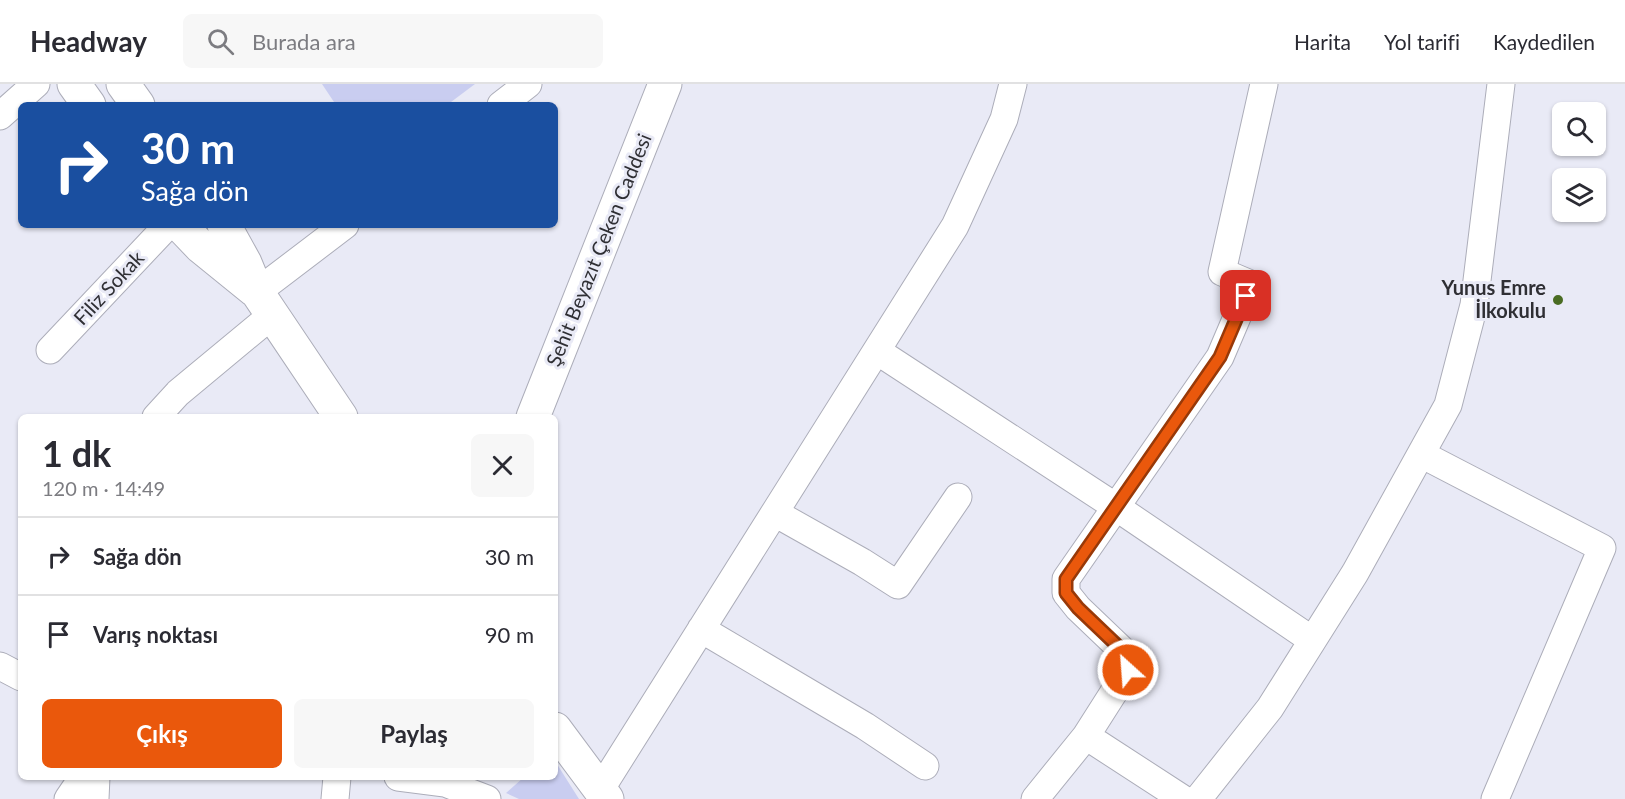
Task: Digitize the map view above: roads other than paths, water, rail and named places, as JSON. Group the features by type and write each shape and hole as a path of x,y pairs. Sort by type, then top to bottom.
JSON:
{"main road":[{"path":"74,84 87,102"},
{"path":"123,84 136,102"},
{"name":"Şehit Beyazıt Çeken Caddesi","path":"534,414 665,84"},
{"path":"183,228 265,304"},
{"path":"226,228 265,304 339,414"},
{"path":"558,733 604,794"}],"street":[{"path":"0,116 36,84"},
{"path":"505,102 528,84"},
{"path":"604,794 701,629 955,226 1004,119 1013,84"},
{"path":"1035,799 1086,736 1128,670 1123,651 1078,608 1066,593 1066,579 1220,357 1246,296 1248,283 1222,272 1264,84"},
{"path":"1198,799 1270,708 1355,573 1448,405 1473,305 1501,84"},
{"name":"Filiz Sokak","path":"50,350 165,228"},
{"path":"159,414 342,228"},
{"path":"877,351 1116,507 1312,640"},
{"path":"1421,454 1602,548 1495,799"},
{"path":"775,513 898,585 958,498"},
{"path":"701,629 865,726 924,766"},
{"path":"0,666 18,675"},
{"path":"1086,736 1183,799"},
{"path":"68,799 81,780"},
{"path":"95,799 96,780"},
{"path":"335,799 337,780"},
{"path":"416,780 451,786 487,799"}],"place":[{"name":"Yunus Emre İlkokulu","path":"1558,300"}]}
